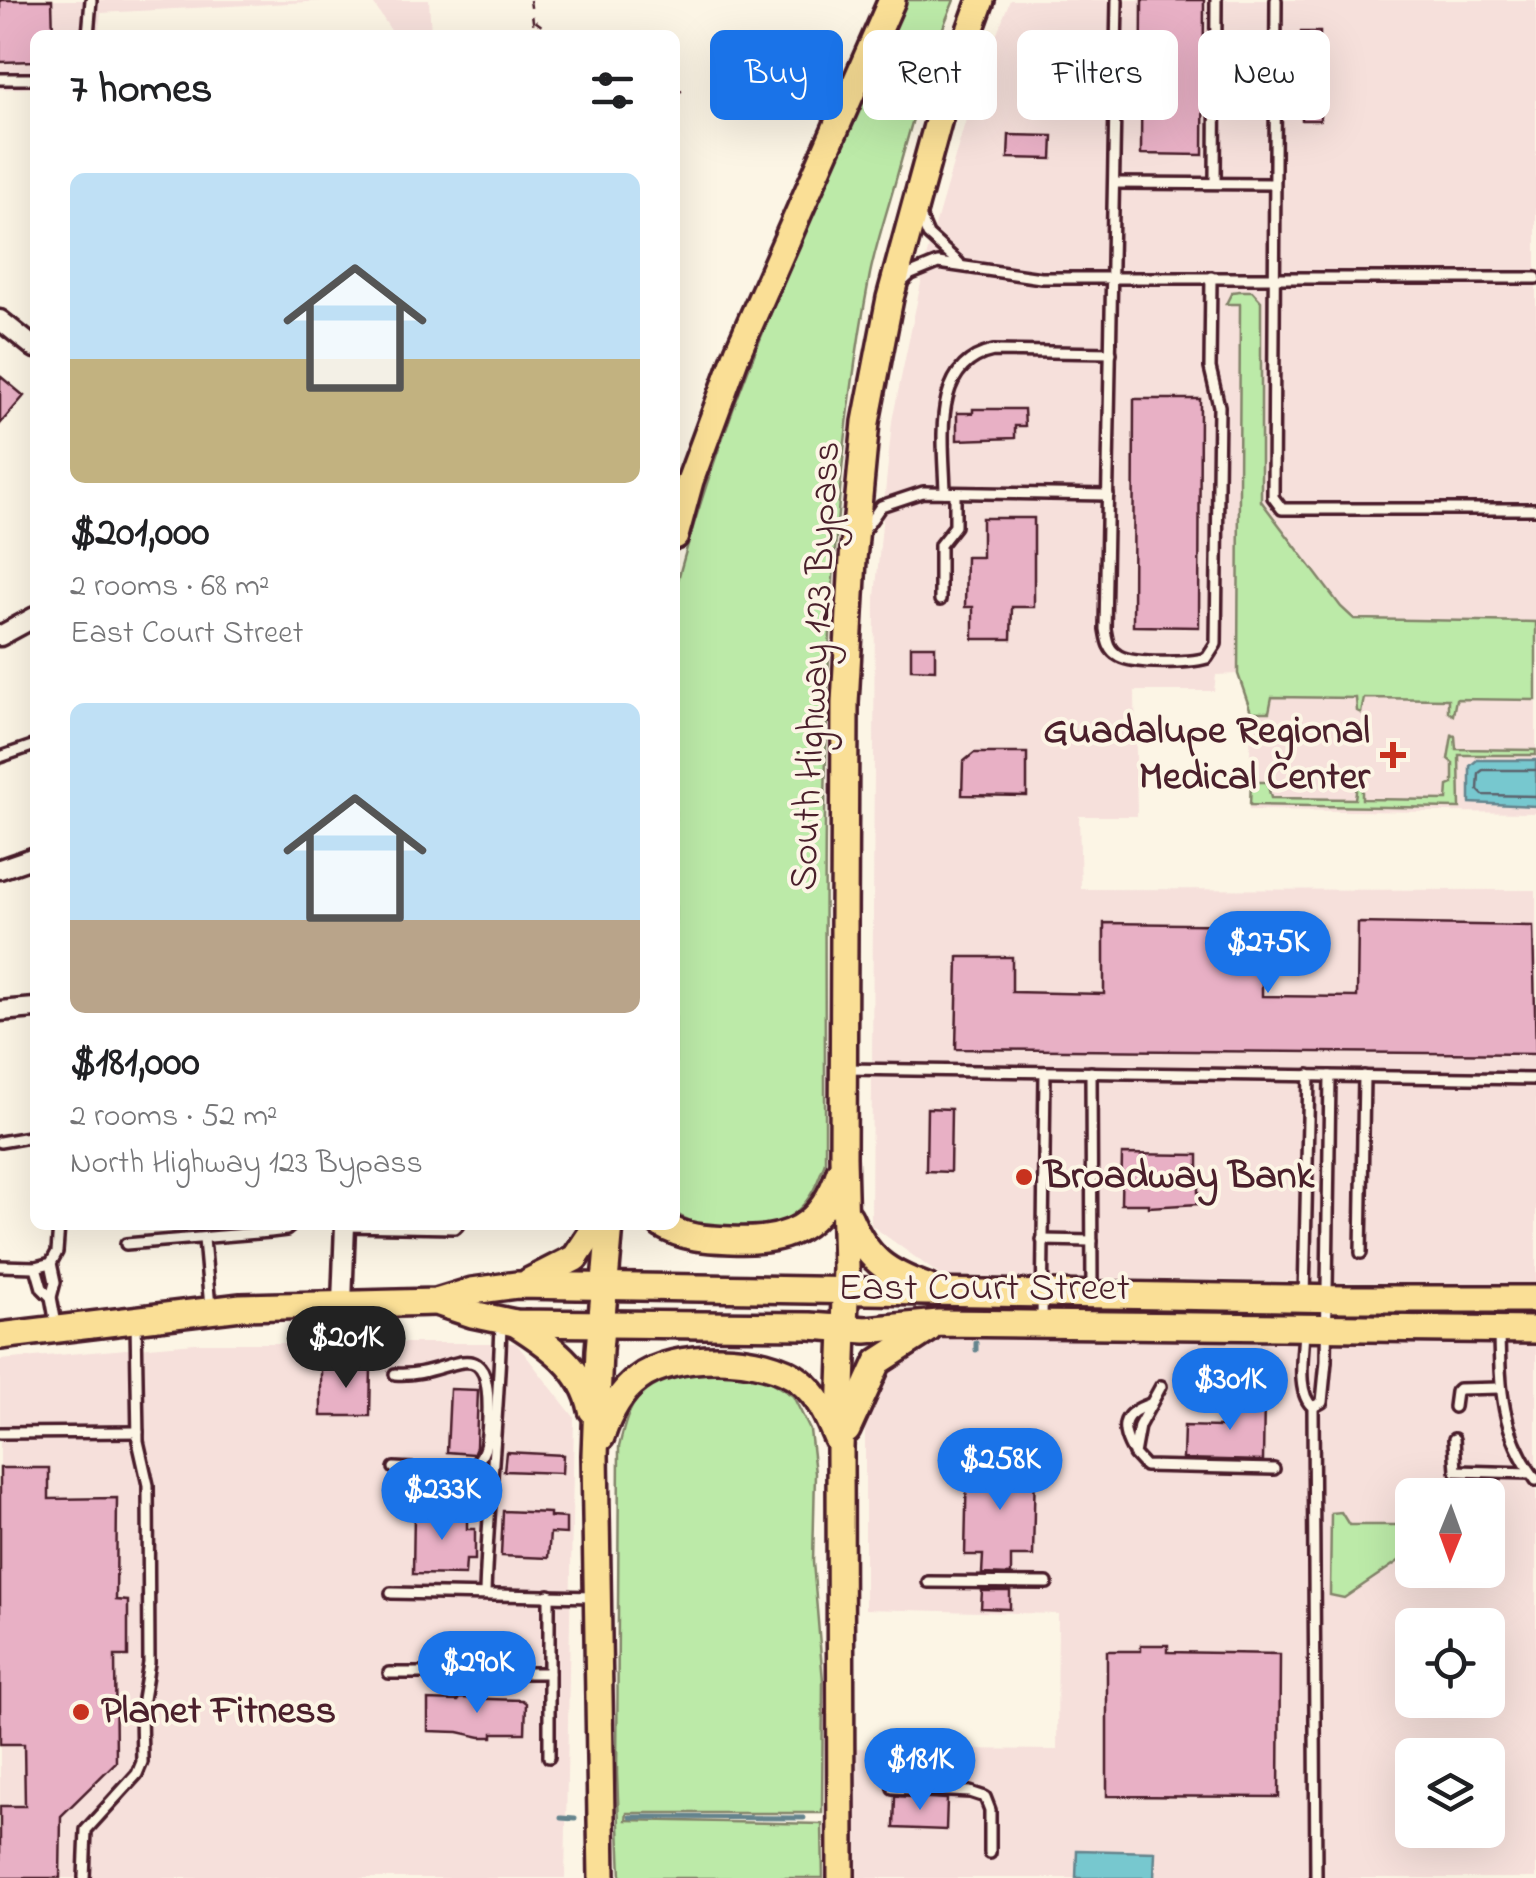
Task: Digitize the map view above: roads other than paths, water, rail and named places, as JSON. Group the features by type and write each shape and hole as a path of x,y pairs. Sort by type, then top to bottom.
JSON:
{"main road":[{"path":"680,518 738,351 892,0"},
{"name":"South Highway 123 Bypass","path":"841,1878 845,702 853,560 866,422 890,298 941,111 981,0"},
{"path":"676,1230 700,1239 781,1238 799,1230 829,1200 843,1156"},
{"path":"846,1210 859,1242 874,1260 902,1278 941,1292"},
{"path":"517,1286 575,1258 594,1230"},
{"path":"602,1878 596,1444 610,1230"},
{"name":"East Court Street","path":"436,1302 472,1291 517,1286 1536,1298"},
{"name":"East Court Street","path":"0,1336 210,1310 436,1302 508,1322 866,1330 939,1324 1536,1330"},
{"path":"508,1322 543,1342 580,1379 590,1400 596,1444"},
{"path":"840,1448 878,1362 939,1324"},
{"path":"596,1444 635,1380 654,1368 699,1361 753,1362 781,1369 801,1381 828,1416 840,1448"}],"street":[{"path":"0,320 30,344"},
{"path":"0,636 30,620"},
{"path":"0,869 30,860"},
{"path":"0,1012 30,1009"},
{"path":"342,1303 345,1230"}],"lane":[{"path":"88,30 91,0"},
{"path":"1117,0 1108,645 1117,655 1130,660 1194,662 1207,658 1216,644 1218,406 1210,368 1210,277"},
{"path":"1215,183 1216,0"},
{"path":"1276,0 1271,489 1282,508 1536,509"},
{"path":"0,79 30,79"},
{"path":"1115,183 1274,184"},
{"path":"916,199 928,235 961,264"},
{"path":"890,298 912,274 938,263 1019,277 1536,278"},
{"path":"940,600 940,545 954,526 946,492 944,403 958,374 975,354 993,350 1111,353"},
{"path":"853,560 868,522 882,506 923,492 1108,495"},
{"path":"0,757 30,748"},
{"path":"843,1068 1536,1079"},
{"path":"1042,1325 1045,1072"},
{"path":"1092,1072 1092,1295"},
{"path":"1309,1076 1316,1329 1324,1394 1322,1402 1313,1407"},
{"path":"1313,1407 1306,1402 1303,1390 1316,1329 1330,1076"},
{"path":"1361,1253 1364,1076"},
{"path":"0,1142 30,1137"},
{"path":"56,1327 50,1297 54,1282 51,1263 57,1252 59,1230"},
{"path":"126,1244 286,1230"},
{"path":"204,1238 210,1310"},
{"path":"1042,1240 1092,1240"},
{"path":"0,1266 36,1267 51,1263"},
{"path":"36,1267 42,1288 50,1297"},
{"path":"84,1878 86,1830 138,1774 142,1762 141,1710 150,1663 148,1486 138,1432 136,1318"},
{"path":"485,1593 488,1516 508,1322"},
{"path":"1499,1330 1500,1401 1510,1435 1533,1476"},
{"path":"394,1468 467,1472 482,1460 487,1447 489,1382 484,1370 472,1362 451,1363 415,1376 396,1374"},
{"path":"1161,1386 1135,1435 1134,1454 1145,1466 1274,1469"},
{"path":"1454,1407 1459,1389 1500,1388"},
{"path":"1313,1407 1316,1878"},
{"path":"0,1433 138,1432"},
{"path":"1454,1439 1456,1471 1533,1476"},
{"path":"393,1488 493,1490"},
{"path":"928,1582 1047,1584"},
{"path":"391,1593 598,1597"},
{"path":"549,1595 549,1757"},
{"path":"389,1673 549,1673"},
{"path":"889,1762 893,1788 970,1792 985,1797 990,1810 990,1853"}],"water":[{"path":"1477,760 1536,760 1536,806 1470,803 1470,766"},
{"path":"1077,1850 1155,1852 1154,1878 1076,1878"}],"waterway":[{"path":"976,1343 976,1350"},
{"path":"1213,1350 1213,1363"},
{"path":"630,1817 804,1818"},
{"path":"561,1818 575,1819"}],"place":[{"name":"Guadalupe Regional Medical Center","path":"1393,755"},
{"name":"Broadway Bank","path":"1024,1177"},
{"name":"Planet Fitness","path":"81,1712"}]}
